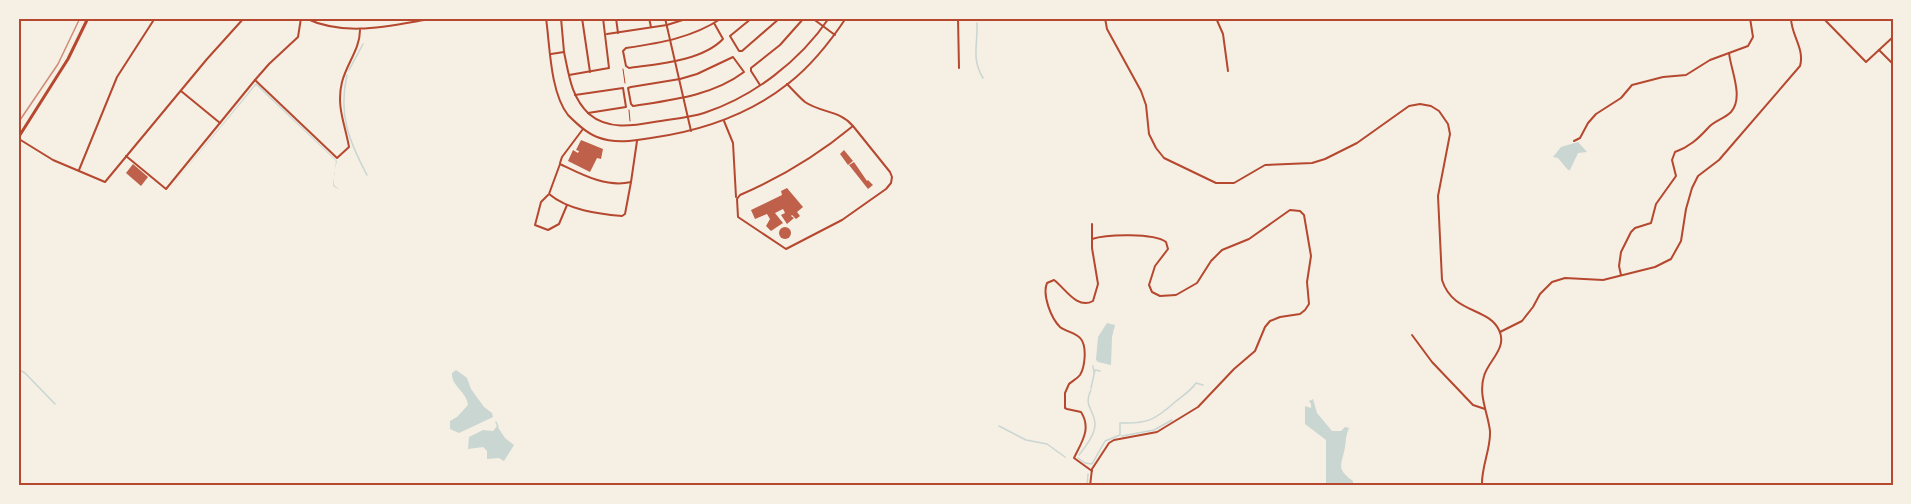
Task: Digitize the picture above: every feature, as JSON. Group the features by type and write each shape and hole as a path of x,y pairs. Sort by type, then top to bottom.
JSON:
{"highway":[{"path":"18,138 65,66 88,18"}],"street":[{"path":"79,170 117,77 154,18"},
{"path":"18,138 43,155 105,182 244,18"},
{"path":"126,156 166,189 268,64 298,38 303,18 320,24 360,30 436,18"},
{"path":"546,18 559,99 569,116 583,129 597,137 608,140 637,141 691,131 724,121 761,102 787,84 812,62 846,18"},
{"path":"561,18 564,52 575,95 588,113 606,123 619,126 689,116 720,107 760,85 788,64 829,18"},
{"path":"582,18 590,72"},
{"path":"569,75 608,69 610,65 603,18"},
{"path":"616,18 618,33"},
{"path":"650,18 651,27"},
{"path":"665,18 691,131"},
{"path":"606,34 667,25 689,18"},
{"path":"714,23 723,41 692,57 629,68 626,66 623,51 626,48 670,41 722,18"},
{"path":"753,18 730,36 740,51 753,43 780,18"},
{"path":"760,85 751,68 780,45 804,18"},
{"path":"812,18 835,35"},
{"path":"958,18 959,68"},
{"path":"1104,18 1107,28 1141,91 1146,105 1149,134 1156,148 1164,158 1216,183 1234,183 1265,165 1312,163 1325,159 1357,143 1409,106 1420,104 1438,111 1444,117 1450,134 1438,196 1442,280 1445,289 1454,300 1495,324 1500,332 1500,348 1484,374 1482,399 1490,433 1482,486"},
{"path":"1216,18 1223,34 1228,71"},
{"path":"1574,141 1580,138 1596,114 1621,98 1632,85 1663,76 1686,75 1706,62 1744,48 1753,37 1750,18"},
{"path":"1500,332 1522,321 1540,294 1552,282 1565,278 1603,280 1655,267 1671,259 1681,241 1686,209 1698,176 1719,160 1800,66 1802,54 1791,28 1791,18"},
{"path":"1823,18 1866,62 1893,37"},
{"path":"255,80 339,158 349,145 341,112 341,84 360,42 360,30"},
{"path":"1879,50 1893,64"},
{"path":"551,54 564,52"},
{"path":"1621,276 1619,266 1621,252 1631,232 1651,222 1656,204 1676,176 1672,160 1675,152 1685,149 1702,136 1710,126 1729,114 1734,107 1737,94 1729,53"},
{"path":"733,57 744,71 731,81 693,96 633,106 631,104 628,88 680,79 697,74 733,57"},
{"path":"724,121 733,143 738,218 786,249 842,220 886,189 892,177 853,126 840,114 806,102 787,84"},
{"path":"575,95 622,88 626,107 588,113"},
{"path":"181,91 220,123"},
{"path":"736,199 799,167 853,126"},
{"path":"567,205 559,224 548,230 535,225 541,202 549,194 562,157 583,129"},
{"path":"549,194 567,205 599,214 622,216 625,214 637,141"},
{"path":"560,164 582,175 602,181 631,182"},
{"path":"1090,486 1092,471 1106,447 1114,440 1157,432 1202,404 1234,369 1255,351 1265,327 1271,320 1303,313 1308,304 1307,282 1311,256 1304,215 1290,210 1249,239 1222,250 1211,261 1197,283 1176,295 1167,297 1156,294 1149,285 1155,266 1168,249 1166,242 1155,238 1120,236 1092,239"},
{"path":"1092,224 1098,277 1093,301 1083,304 1077,302 1054,280 1047,283 1045,292 1056,322 1062,328 1078,336 1084,348 1080,375 1068,384 1065,404 1067,409 1082,412 1084,416 1087,429 1074,458 1092,471"},
{"path":"1412,334 1432,362 1473,405 1485,409"}],"shaded area":[{"path":"256,83 337,161 335,170 336,161 256,85 167,192"},
{"path":"1578,142 1587,152 1578,153 1568,170 1558,158 1553,157 1561,147"},
{"path":"1107,323 1115,325 1111,365 1096,360 1098,337"},
{"path":"456,370 467,378 471,389 493,417 459,433 450,429 450,421 468,405 465,396 452,378 452,373"},
{"path":"1313,399 1317,413 1332,431 1349,428 1341,466 1353,484 1326,486 1326,440 1305,424 1305,406 1311,408 1309,401"},
{"path":"497,426 505,438 514,445 504,461 499,458 487,459 487,451 483,447 468,449 469,437 483,430 493,431"}],"building":[{"path":"581,140 603,149 601,159 597,158 590,172 568,161 573,150 578,153 579,151 576,150"},
{"path":"844,150 853,161 848,165 840,154"},
{"path":"854,162 867,181 873,185 868,189 849,165"},
{"path":"133,164 148,177 141,186 126,173"},
{"path":"787,188 803,207 797,212 800,216 796,219 792,215 794,218 787,224 781,215 785,213 783,209 775,213 783,223 771,231 766,226 770,219 767,214 755,219 751,210 782,195 781,191"},
{"path":"787,227 791,233 787,239 783,239 779,231"}],"waterway":[{"path":"1888,18 1893,23"},
{"path":"977,23 976,58 983,78"},
{"path":"349,70 363,44"},
{"path":"347,75 344,103 347,127 350,139 367,175"},
{"path":"1093,366 1094,373"},
{"path":"18,369 25,373 55,404"},
{"path":"1091,388 1095,370 1100,371"},
{"path":"1078,458 1085,463 1092,464 1105,441 1120,435 1120,423 1150,420 1168,408 1196,383 1203,385"},
{"path":"1079,455 1095,428 1088,404 1091,390"},
{"path":"1122,436 1154,430 1172,420"},
{"path":"496,422 498,427"},
{"path":"999,426 1026,440 1047,444 1065,457"},
{"path":"1087,486 1088,474"}],"railway":[{"path":"18,123 58,64 80,18"}]}
